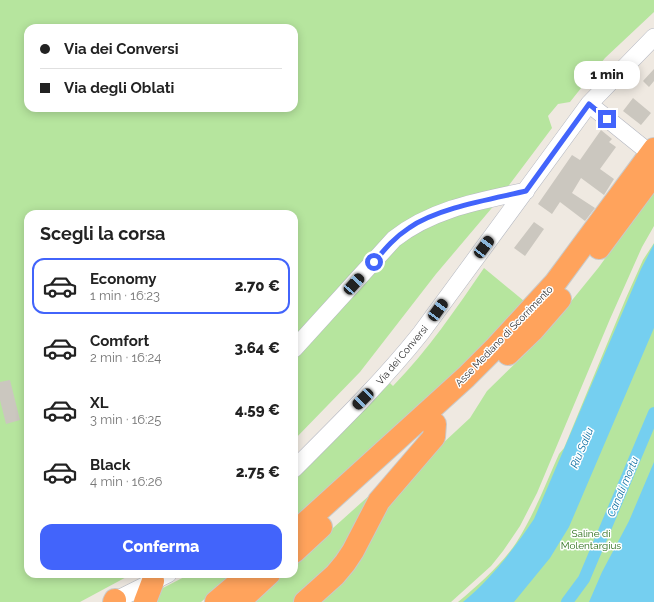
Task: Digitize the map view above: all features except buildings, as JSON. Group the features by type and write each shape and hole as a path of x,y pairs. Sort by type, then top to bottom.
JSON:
{"highway":[{"name":"Asse Mediano di Scorrimento","path":"298,529 461,382 496,347 554,283 647,148"},
{"name":"Asse Mediano di Scorrimento","path":"298,548 435,424 533,330 566,292 654,174"},
{"path":"305,602 330,581 345,563 353,551 379,501 434,437 435,424"},
{"path":"145,602 160,578"},
{"path":"216,602 244,578"},
{"path":"238,602 265,578"}],"street":[{"name":"Via dei Conversi","path":"298,465 385,377 400,359 421,333 589,104 654,37"},
{"path":"589,104 647,148"},
{"path":"298,345 394,239 410,227 437,214 493,197 526,191"},
{"path":"114,601 160,578"}],"green space":[{"path":"0,0 654,0 654,12 605,58 570,102 558,104 548,116 552,128 491,209 436,274 360,372 298,436 298,210 24,210 24,578 125,578 80,602 0,602"},
{"path":"654,190 654,226 642,247 610,319 537,493 520,526 491,566 451,602 314,602 413,471 470,418 487,391 529,350 573,299 599,267"},
{"name":"Saline di Molentargius","path":"654,243 654,602 458,602 496,567 516,543 539,499 559,454 564,448 626,298 643,260"},
{"path":"484,268 524,301 478,352 298,517 298,477 390,383 393,386 406,372 463,299"},
{"path":"381,485 343,550 318,583 306,595 294,602 248,602 276,578 298,578 298,559"},
{"path":"182,578 229,578 201,602 152,602 159,590"}],"water":[{"name":"Riu Saliu","path":"654,244 654,328 569,527 550,558 514,602 463,602 474,593 502,563 534,519 641,269"},
{"path":"654,462 654,602 589,602 602,572 629,521"}],"waterway":[{"name":"Canali mortu","path":"567,602 584,579 654,413"}],"route":[{"path":"374,262 394,239 424,219 493,197 526,191 589,104 607,119"}]}
